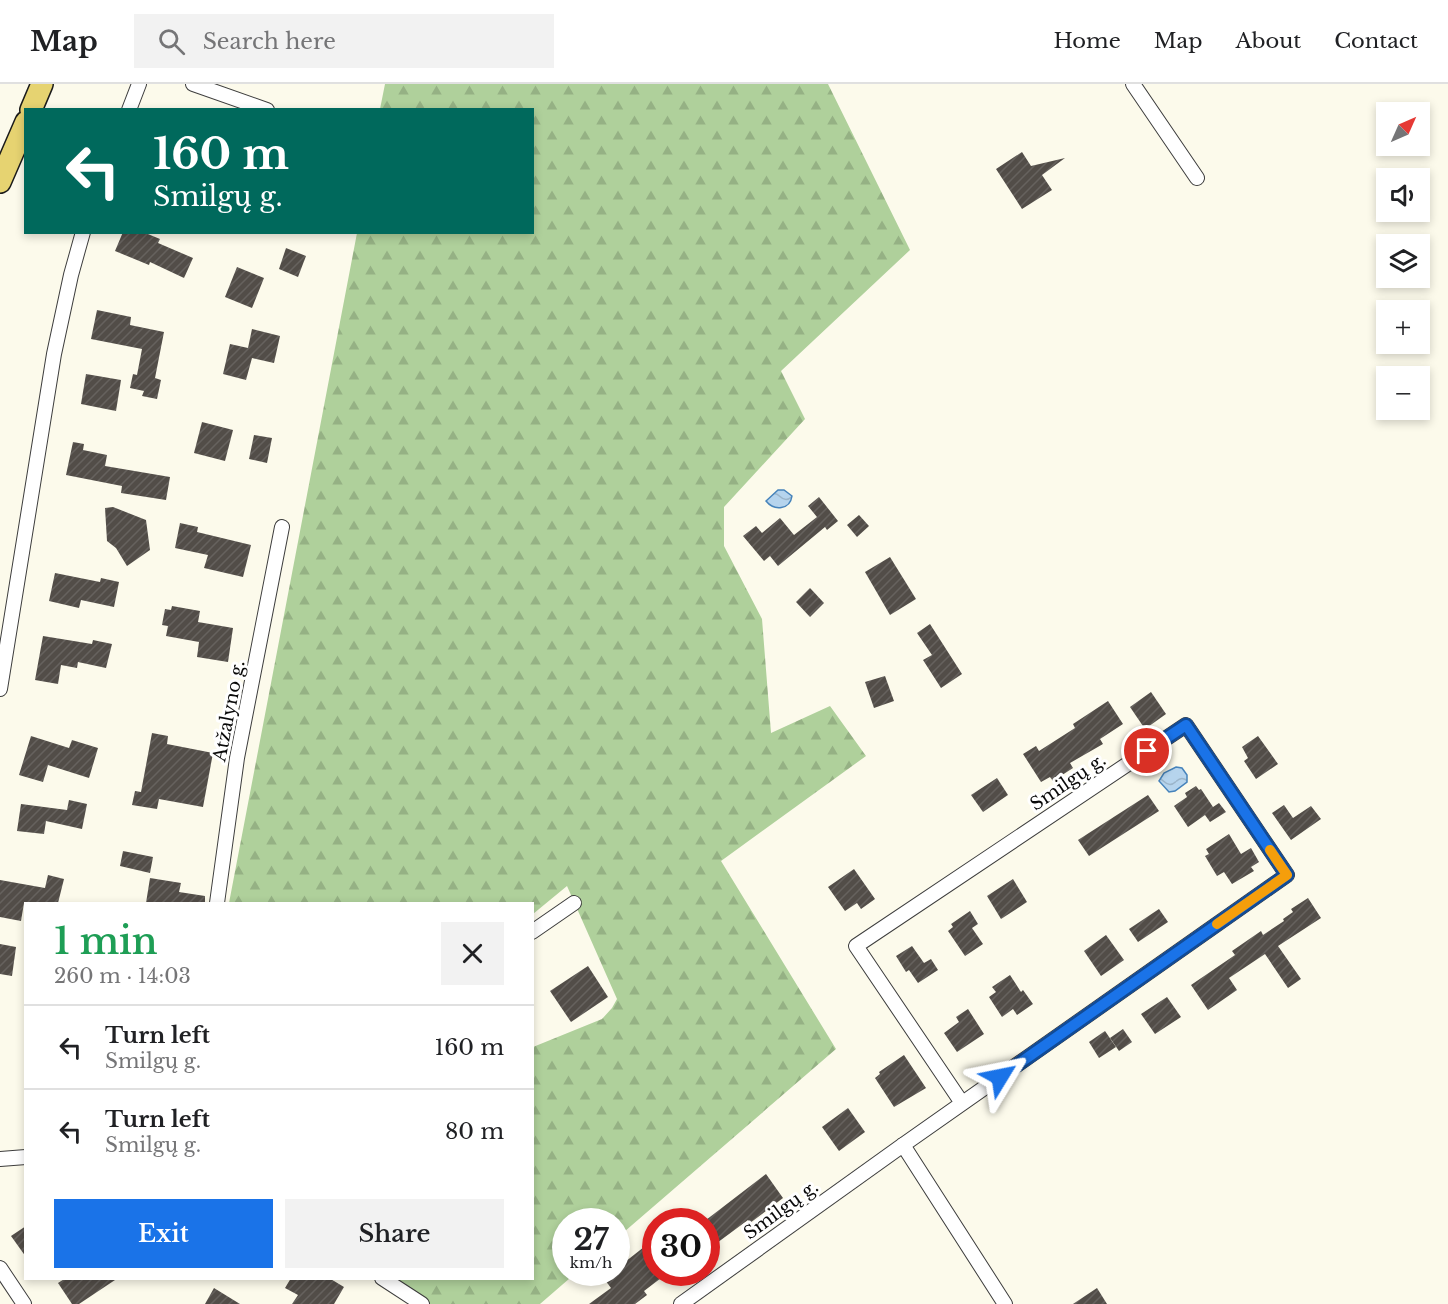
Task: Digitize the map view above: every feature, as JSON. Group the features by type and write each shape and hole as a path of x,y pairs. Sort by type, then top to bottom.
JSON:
{"main road":[{"path":"32,108 42,84"},
{"path":"0,182 24,127"}],"street":[{"path":"130,108 139,84"},
{"path":"193,84 261,108"},
{"path":"1133,84 1197,178"},
{"path":"0,689 54,354 71,275 83,234"},
{"name":"Atžalyno g.","path":"217,902 237,758 282,527"},
{"name":"Smilgų g.","path":"681,1304 1287,875 1186,725 856,946 962,1103"},
{"path":"534,931 574,903"},
{"path":"903,1145 1005,1304"},
{"path":"0,1159 24,1157"},
{"path":"0,1268 24,1304"},
{"path":"385,1280 422,1304"}],"green space":[{"path":"385,84 828,84 910,250 781,371 805,419 724,507 724,546 762,619 771,733 830,706 866,756 721,861 836,1049 652,1208 642,1208 642,1216 630,1227 630,1208 552,1208 552,1286 561,1286 540,1304 427,1304 393,1280 534,1280 534,1047 602,1019 617,999 567,886 534,913 534,902 229,902 357,234 534,234 534,108 380,108"}],"water":[{"path":"778,490 784,490 792,496 791,501 781,508 766,501"},
{"path":"1176,767 1182,768 1187,775 1187,782 1175,791 1169,792 1159,781 1164,773"}],"building":[{"path":"1022,152 1031,166 1065,158 1042,175 1052,190 1022,209 996,169"},
{"path":"122,234 148,234 160,239 158,243 193,258 184,278 150,262 149,265 115,251"},
{"path":"286,248 306,256 298,277 279,269"},
{"path":"237,267 264,278 252,308 225,297"},
{"path":"97,310 131,317 130,325 164,332 155,378 161,380 157,399 142,396 144,391 130,388 133,374 137,375 142,349 91,339"},
{"path":"252,329 280,336 274,363 252,358 246,380 223,374 230,344 248,348"},
{"path":"86,374 121,380 116,411 81,404"},
{"path":"202,422 233,430 225,461 194,453"},
{"path":"254,435 272,438 267,463 249,459"},
{"path":"73,442 84,444 83,450 107,455 105,466 170,477 166,500 121,493 122,486 66,475"},
{"path":"819,497 838,521 827,530 825,527 778,566 770,556 764,561 743,536 756,526 762,533 780,518 794,535 817,517 808,506"},
{"path":"113,507 146,520 150,550 127,566 116,548 107,541 105,508"},
{"path":"859,515 869,526 857,537 847,525"},
{"path":"180,523 198,527 197,532 251,545 243,577 204,568 208,555 175,548"},
{"path":"890,557 916,599 890,615 865,572"},
{"path":"55,573 100,582 101,578 119,582 114,607 81,600 79,608 49,601"},
{"path":"810,588 824,603 810,617 796,602"},
{"path":"172,606 200,611 198,622 233,628 228,662 197,657 199,642 166,636 168,626 162,625 165,609 171,610"},
{"path":"930,624 962,674 941,688 923,660 932,655 917,633"},
{"path":"43,636 92,644 93,640 112,644 106,668 78,662 77,668 61,665 58,684 35,680"},
{"path":"885,676 894,701 874,708 865,682"},
{"path":"1151,692 1166,714 1145,729 1130,707"},
{"path":"1108,701 1123,724 1100,739 1103,744 1070,763 1073,768 1053,781 1050,777 1041,782 1023,754 1036,746 1039,751 1075,728 1073,724"},
{"path":"152,733 168,736 167,744 213,753 203,807 159,799 157,809 132,805 135,791 141,792"},
{"path":"31,736 69,748 72,740 98,748 89,778 48,765 43,782 19,775"},
{"path":"1258,736 1278,764 1256,779 1244,761 1248,758 1242,747"},
{"path":"997,778 1008,795 983,812 971,795"},
{"path":"1196,786 1199,790 1201,789 1213,807 1219,803 1226,812 1210,822 1205,815 1188,827 1174,806 1187,797 1185,793"},
{"path":"1148,795 1159,811 1089,856 1078,840"},
{"path":"69,800 87,804 82,829 46,821 44,834 17,831 21,804 67,810"},
{"path":"1284,805 1293,818 1311,806 1321,819 1291,840 1272,813"},
{"path":"1229,834 1241,854 1251,848 1259,862 1251,867 1254,871 1232,884 1224,872 1217,876 1205,856 1209,854 1206,849"},
{"path":"123,851 153,857 150,873 120,866"},
{"path":"854,869 875,899 861,909 857,903 845,911 828,887"},
{"path":"48,875 64,879 58,902 24,902 21,921 0,917 0,880 45,888"},
{"path":"150,878 181,883 179,892 205,896 205,902 146,902"},
{"path":"1013,879 1027,902 1001,919 987,896"},
{"path":"1308,898 1321,918 1278,946 1301,979 1288,988 1265,954 1229,978 1237,990 1208,1010 1191,985 1235,955 1232,951 1261,931 1263,935 1284,921 1283,919 1293,912 1291,909"},
{"path":"1159,909 1168,922 1138,942 1129,929"},
{"path":"970,911 978,924 972,928 983,944 965,956 948,931 953,927 951,924"},
{"path":"1106,935 1124,960 1101,976 1084,951"},
{"path":"0,944 16,947 12,976 0,974"},
{"path":"912,946 924,963 931,959 938,970 918,983 909,970 906,972 896,956"},
{"path":"588,966 608,997 571,1022 550,991"},
{"path":"1010,975 1021,992 1023,990 1033,1004 1017,1015 1013,1009 1002,1017 989,997 996,992 992,987"},
{"path":"1167,997 1181,1017 1155,1034 1141,1014"},
{"path":"968,1009 984,1034 957,1052 944,1033 959,1022 956,1017"},
{"path":"1123,1029 1132,1042 1119,1051 1110,1038"},
{"path":"1105,1031 1116,1047 1099,1058 1089,1042"},
{"path":"904,1055 926,1088 894,1107 875,1078 880,1074 879,1072"},
{"path":"848,1108 865,1132 839,1151 822,1127"},
{"path":"766,1174 783,1198 750,1223 748,1220 720,1241 720,1209"},
{"path":"24,1227 24,1254 11,1236"},
{"path":"642,1249 642,1286 651,1286 644,1291 647,1295 635,1304 589,1304 611,1288 610,1286 630,1286 630,1258"},
{"path":"63,1280 115,1280 79,1304 72,1304 58,1283"},
{"path":"290,1280 332,1280 344,1287 334,1304 292,1304 298,1295 285,1288"},
{"path":"214,1288 240,1304 205,1304"},
{"path":"1097,1288 1107,1304 1073,1304"}],"slow traffic":[{"path":"1217,924 1287,875 1270,850"}],"route":[{"path":"1000,1077 1287,875 1186,725 1147,751"}]}
